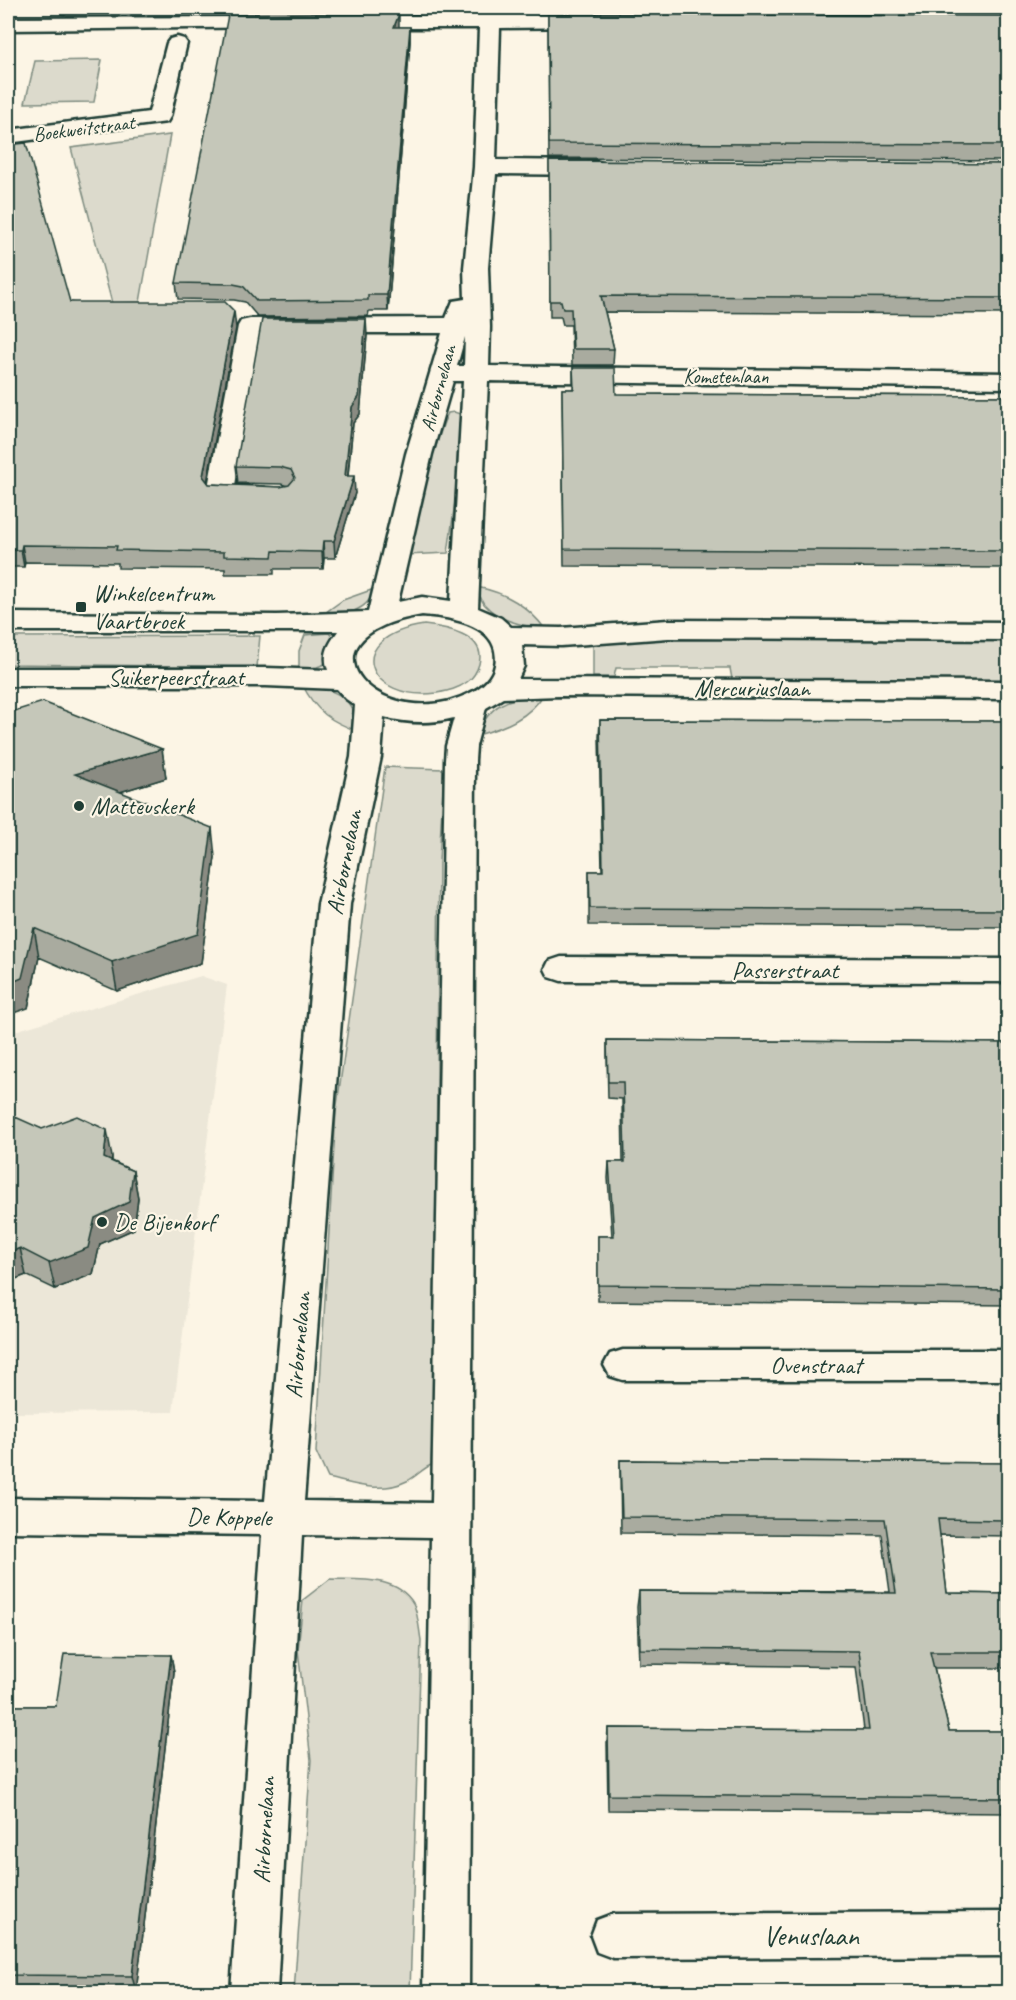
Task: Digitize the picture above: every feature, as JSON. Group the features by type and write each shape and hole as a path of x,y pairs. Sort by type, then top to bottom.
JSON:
{"street":[{"path":"333,22 490,14 612,21"},
{"name":"Airbornelaan","path":"373,618 443,374 466,327 476,268 485,167 490,14"},
{"path":"8,24 291,22"},
{"name":"Boekweitstraat","path":"8,137 159,117 177,43"},
{"path":"485,167 611,168"},
{"path":"281,494 220,494 242,317 466,327"},
{"name":"Airbornelaan","path":"464,611 474,374 466,327"},
{"name":"Kometenlaan","path":"443,374 1008,380"},
{"path":"423,606 464,611 487,622 503,636 510,649 511,663 506,676 484,696 452,710 420,713 388,709 357,691 339,664 341,649 350,634 373,618 401,608 423,606"},
{"path":"8,622 277,624 373,618"},
{"path":"503,636 561,637 668,628 1008,631"},
{"name":"Suikerpeerstraat","path":"8,677 266,677 357,691"},
{"name":"Mercuriuslaan","path":"484,696 579,687 1008,690"},
{"name":"Airbornelaan","path":"254,1992 283,1517 334,904 366,757 357,691"},
{"path":"446,1992 460,760 461,746 484,696"},
{"name":"Passerstraat","path":"561,969 1008,971"},
{"name":"Ovenstraat","path":"623,1365 1008,1365"},
{"name":"De Koppele","path":"8,1515 450,1520"},
{"name":"Venuslaan","path":"613,1936 1008,1934"}],"shaded area":[{"path":"102,60 94,102 25,103 35,61"},
{"path":"170,135 140,302 112,303 71,148"},
{"path":"448,413 460,414 455,502 448,553 406,555 416,505 444,422"},
{"path":"477,587 498,593 516,602 532,614 546,630 498,616 481,599"},
{"path":"374,589 367,603 361,608 347,613 322,615 343,600"},
{"path":"424,625 452,630 470,639 477,646 480,654 479,664 469,680 460,686 437,693 413,693 394,688 381,679 373,668 373,655 381,643 397,632"},
{"path":"329,633 333,638 325,664 299,669 299,651 305,635"},
{"path":"260,636 257,667 8,664 8,637"},
{"path":"667,637 1008,637 1008,680 732,679 730,668 616,668 614,677 593,677 593,644"},
{"path":"302,684 326,689 342,696 352,709 360,732 325,715 307,694"},
{"path":"544,694 531,709 516,720 478,735 489,715 503,703"},
{"path":"385,767 444,769 439,862 434,1394 431,1465 407,1481 387,1487 377,1487 328,1478 316,1452 336,1112"},
{"name":"De Bijenkorf","path":"201,976 227,985 173,1412 8,1413 8,1033"},
{"path":"330,1579 386,1583 406,1594 413,1603 417,1616 421,1640 410,1992 294,1992 311,1760 298,1650 303,1600"}],"building":[{"path":"399,14 394,27 410,27 387,295 368,295 368,300 257,301 243,286 176,283 228,15"},
{"path":"548,14 1008,16 1008,145 549,143"},
{"path":"26,143 70,302 225,302 234,311 203,476 209,484 280,487 289,485 295,478 291,470 280,467 236,466 262,319 366,319 359,397 352,407 345,476 354,476 334,541 323,541 322,552 273,551 272,557 224,556 224,552 116,550 117,546 22,545 21,550 8,550 8,145"},
{"path":"549,161 1008,164 1008,298 601,296 614,349 573,349 571,309 563,309 561,301 550,301"},
{"path":"573,368 615,368 616,394 1008,396 1008,551 564,549 562,389 574,389"},
{"path":"43,702 162,749 75,774 212,828 198,934 112,962 34,928 22,978 8,984 8,713"},
{"path":"600,720 1008,721 1008,910 590,908 589,871 603,871"},
{"path":"607,1040 1008,1043 1008,1289 598,1285 598,1236 614,1236 609,1162 625,1162 623,1082 608,1082"},
{"path":"13,1116 42,1129 77,1116 107,1130 104,1158 133,1171 129,1202 95,1218 88,1248 49,1263 20,1248 8,1253 8,1118"},
{"path":"620,1460 1008,1463 1008,1520 938,1519 947,1593 1008,1594 1008,1652 930,1652 949,1731 1008,1731 1008,1798 609,1795 608,1728 869,1730 859,1651 640,1649 639,1591 896,1593 885,1519 622,1517"},
{"path":"64,1654 171,1655 132,1976 8,1975 8,1706 56,1706"}],"place":[{"name":"Winkelcentrum Vaartbroek","path":"81,607"},
{"name":"Matteuskerk","path":"79,806"},
{"name":"De Bijenkorf","path":"102,1222"}]}
